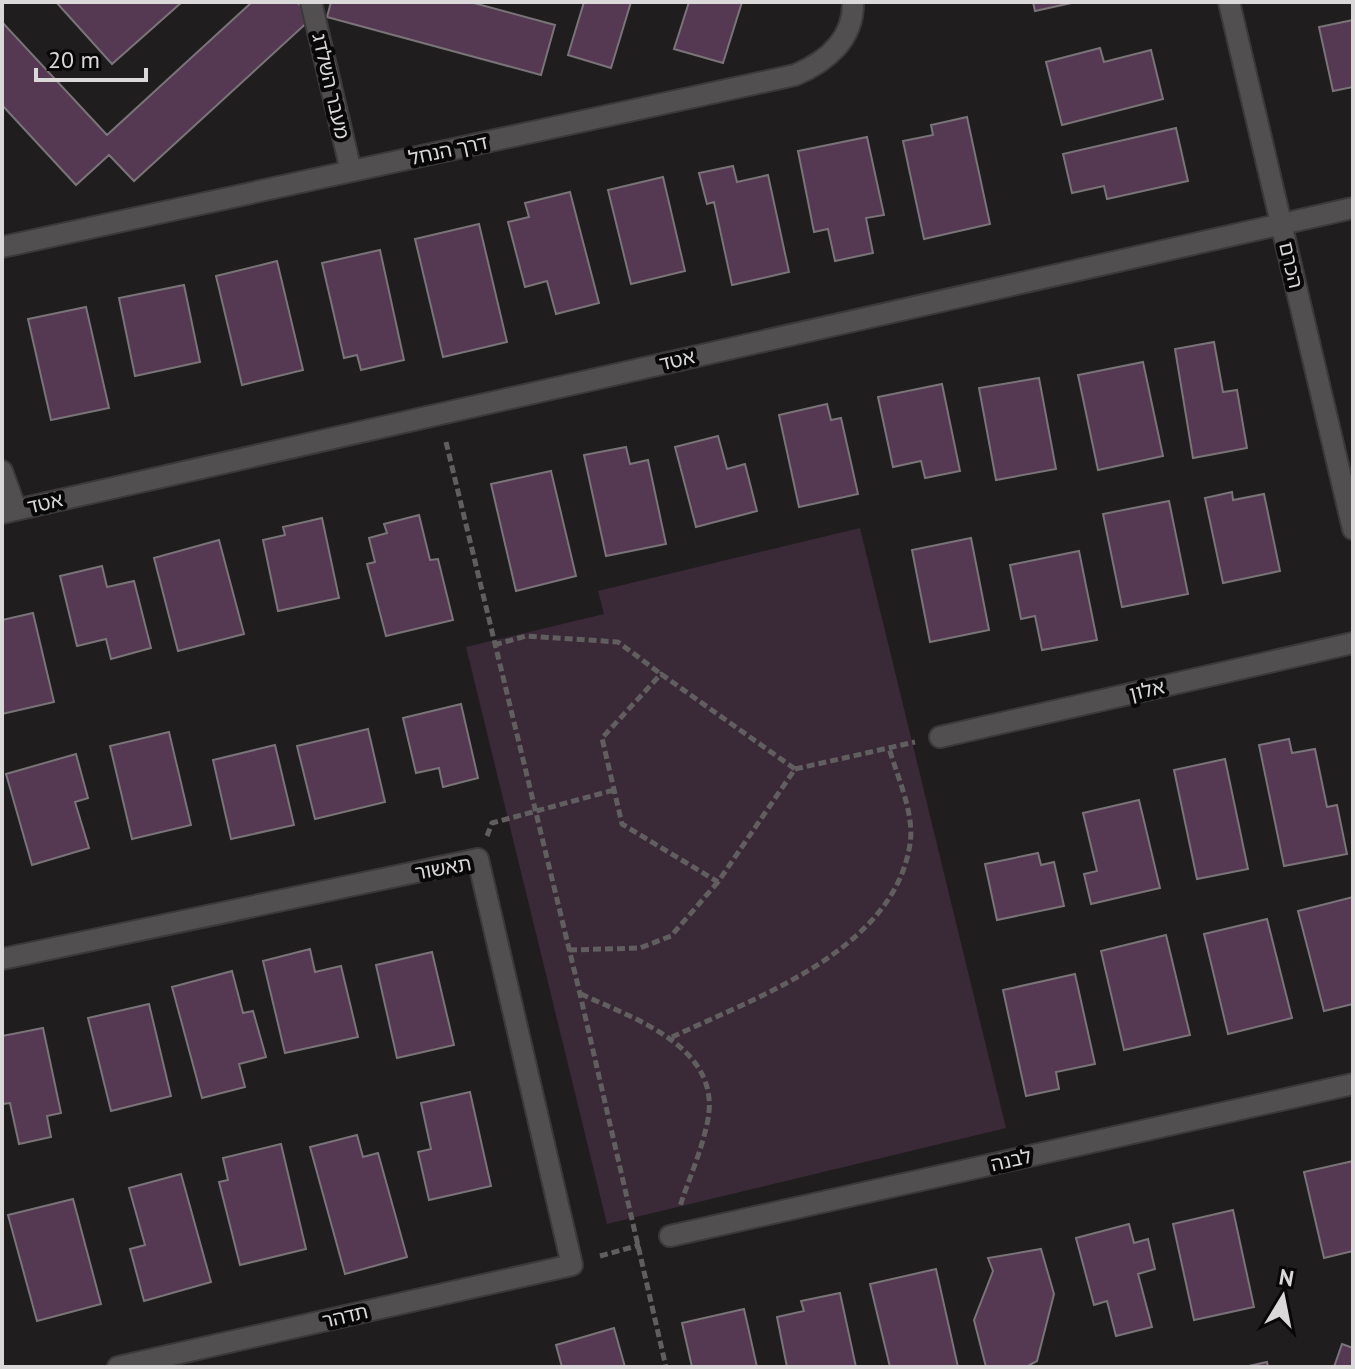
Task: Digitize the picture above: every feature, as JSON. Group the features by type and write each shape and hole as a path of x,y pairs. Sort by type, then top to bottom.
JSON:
{"street":[{"name":"מעבר השלדג","path":"311,2 351,171"},
{"name":"דרך הנחל","path":"2,247 795,75 818,64 838,46 851,23 853,2"},
{"name":"הכרם","path":"1229,2 1353,529"},
{"name":"אטד","path":"9,512 1353,208"},
{"path":"2,471 9,512"},
{"name":"אלון","path":"940,737 1353,643"},
{"name":"תאשור","path":"2,959 478,859 572,1265"},
{"name":"לבנה","path":"670,1236 1353,1084"},
{"name":"תדהר","path":"118,1367 572,1265"}],"path":[{"path":"439,414 580,994 666,1367"},
{"path":"494,645 526,636 618,642 795,769"},
{"path":"661,674 602,738 622,824 718,882"},
{"path":"569,950 640,948 671,936 718,882 795,769 940,737"},
{"path":"672,1037 822,964 857,935 883,904 903,872 911,841 907,808 889,748"},
{"path":"478,859 492,823 614,790"},
{"path":"572,1265 670,1236 708,1122 708,1097 695,1062 672,1037 580,994"}],"shaded area":[{"path":"860,528 1006,1128 607,1224 466,647 604,614 598,591"}],"building":[{"path":"56,2 182,2 112,64"},
{"path":"252,2 297,2 312,18 134,181 109,155 76,185 2,105 2,22 107,135"},
{"path":"331,2 470,2 555,25 541,75 327,17"},
{"path":"584,2 631,2 611,68 568,55"},
{"path":"689,2 742,2 723,63 674,49"},
{"path":"1033,2 1076,2 1035,11"},
{"path":"1353,20 1353,87 1333,91 1319,27"},
{"path":"1100,48 1104,62 1151,50 1163,99 1062,125 1046,62"},
{"path":"967,117 990,224 924,239 903,141 933,135 931,125"},
{"path":"1176,128 1188,181 1107,199 1104,186 1072,193 1063,154"},
{"path":"867,137 884,215 866,218 873,253 835,261 828,229 814,232 798,151"},
{"path":"733,166 737,182 768,175 789,272 732,285 714,202 707,204 699,173"},
{"path":"663,177 685,271 631,284 608,190"},
{"path":"570,192 599,303 556,314 547,281 525,287 508,222 529,217 525,203"},
{"path":"479,224 507,342 443,357 415,239"},
{"path":"380,250 404,360 361,370 357,355 344,358 322,263"},
{"path":"277,261 303,370 242,385 216,276"},
{"path":"184,285 200,362 135,376 119,298"},
{"path":"86,307 109,408 51,420 28,319"},
{"path":"1214,342 1223,392 1237,390 1247,448 1193,458 1175,349"},
{"path":"1143,362 1163,456 1098,470 1078,375"},
{"path":"1039,378 1056,469 996,480 979,388"},
{"path":"942,384 960,471 925,478 921,461 893,467 878,397"},
{"path":"827,404 831,420 841,418 858,494 799,507 779,415"},
{"path":"718,436 727,469 745,464 757,511 696,527 675,447"},
{"path":"626,447 630,464 648,460 666,544 606,556 584,455"},
{"path":"551,471 576,576 516,591 491,484"},
{"path":"1232,492 1233,500 1264,494 1280,571 1223,583 1205,498"},
{"path":"1169,501 1188,594 1122,607 1103,514"},
{"path":"419,515 430,560 438,559 453,620 386,636 367,564 375,562 369,538 387,533 384,524"},
{"path":"322,518 339,598 278,611 263,540 285,535 283,527"},
{"path":"971,538 989,630 930,642 912,550"},
{"path":"219,540 244,634 178,651 154,558"},
{"path":"1079,551 1097,640 1042,650 1035,616 1021,619 1010,565"},
{"path":"102,566 107,587 134,581 151,648 111,659 106,639 77,646 60,576"},
{"path":"33,613 54,702 2,714 2,620"},
{"path":"461,704 478,778 443,787 439,768 416,773 403,718"},
{"path":"368,729 385,802 315,819 297,746"},
{"path":"169,732 191,825 132,839 110,746"},
{"path":"1289,739 1292,753 1315,749 1327,807 1337,805 1347,854 1284,866 1259,745"},
{"path":"275,745 294,825 231,839 213,760"},
{"path":"76,754 88,798 75,802 89,848 32,865 6,774"},
{"path":"1225,759 1248,869 1197,879 1174,770"},
{"path":"1139,800 1160,888 1091,904 1084,874 1097,871 1083,813"},
{"path":"1038,853 1041,865 1054,862 1064,906 997,920 985,864"},
{"path":"1353,897 1353,1004 1324,1011 1298,911"},
{"path":"1267,919 1292,1018 1228,1034 1204,934"},
{"path":"1166,935 1190,1035 1124,1050 1101,951"},
{"path":"310,949 315,972 341,966 358,1037 285,1053 263,961"},
{"path":"432,952 454,1045 397,1058 376,965"},
{"path":"232,971 243,1013 253,1011 266,1057 239,1064 245,1087 202,1098 172,987"},
{"path":"1075,974 1095,1064 1056,1072 1059,1089 1026,1096 1003,990"},
{"path":"149,1004 171,1096 111,1111 88,1018"},
{"path":"43,1028 61,1113 47,1116 51,1137 19,1144 10,1103 2,1104 2,1036"},
{"path":"470,1092 491,1186 429,1200 418,1152 431,1149 421,1103"},
{"path":"357,1135 363,1157 378,1153 407,1257 345,1274 310,1147"},
{"path":"281,1144 306,1249 240,1265 219,1182 228,1180 223,1158"},
{"path":"1353,1161 1353,1251 1324,1258 1304,1172"},
{"path":"181,1174 211,1282 144,1301 130,1249 145,1245 129,1188"},
{"path":"73,1199 101,1304 37,1321 8,1215"},
{"path":"1233,1210 1254,1307 1194,1320 1173,1224"},
{"path":"1129,1224 1134,1243 1148,1239 1155,1269 1138,1274 1152,1327 1116,1336 1107,1301 1094,1305 1076,1238"},
{"path":"1041,1249 1054,1294 1037,1361 1026,1367 986,1367 974,1320 993,1271 988,1258"},
{"path":"936,1269 958,1367 890,1367 870,1284"},
{"path":"840,1293 856,1367 787,1367 777,1317 804,1311 801,1301"},
{"path":"744,1309 757,1367 692,1367 682,1323"},
{"path":"614,1328 625,1367 562,1367 556,1345"},
{"path":"1342,1344 1353,1348 1353,1367 1334,1367"},
{"path":"1267,1362 1268,1367 1244,1367"}]}
